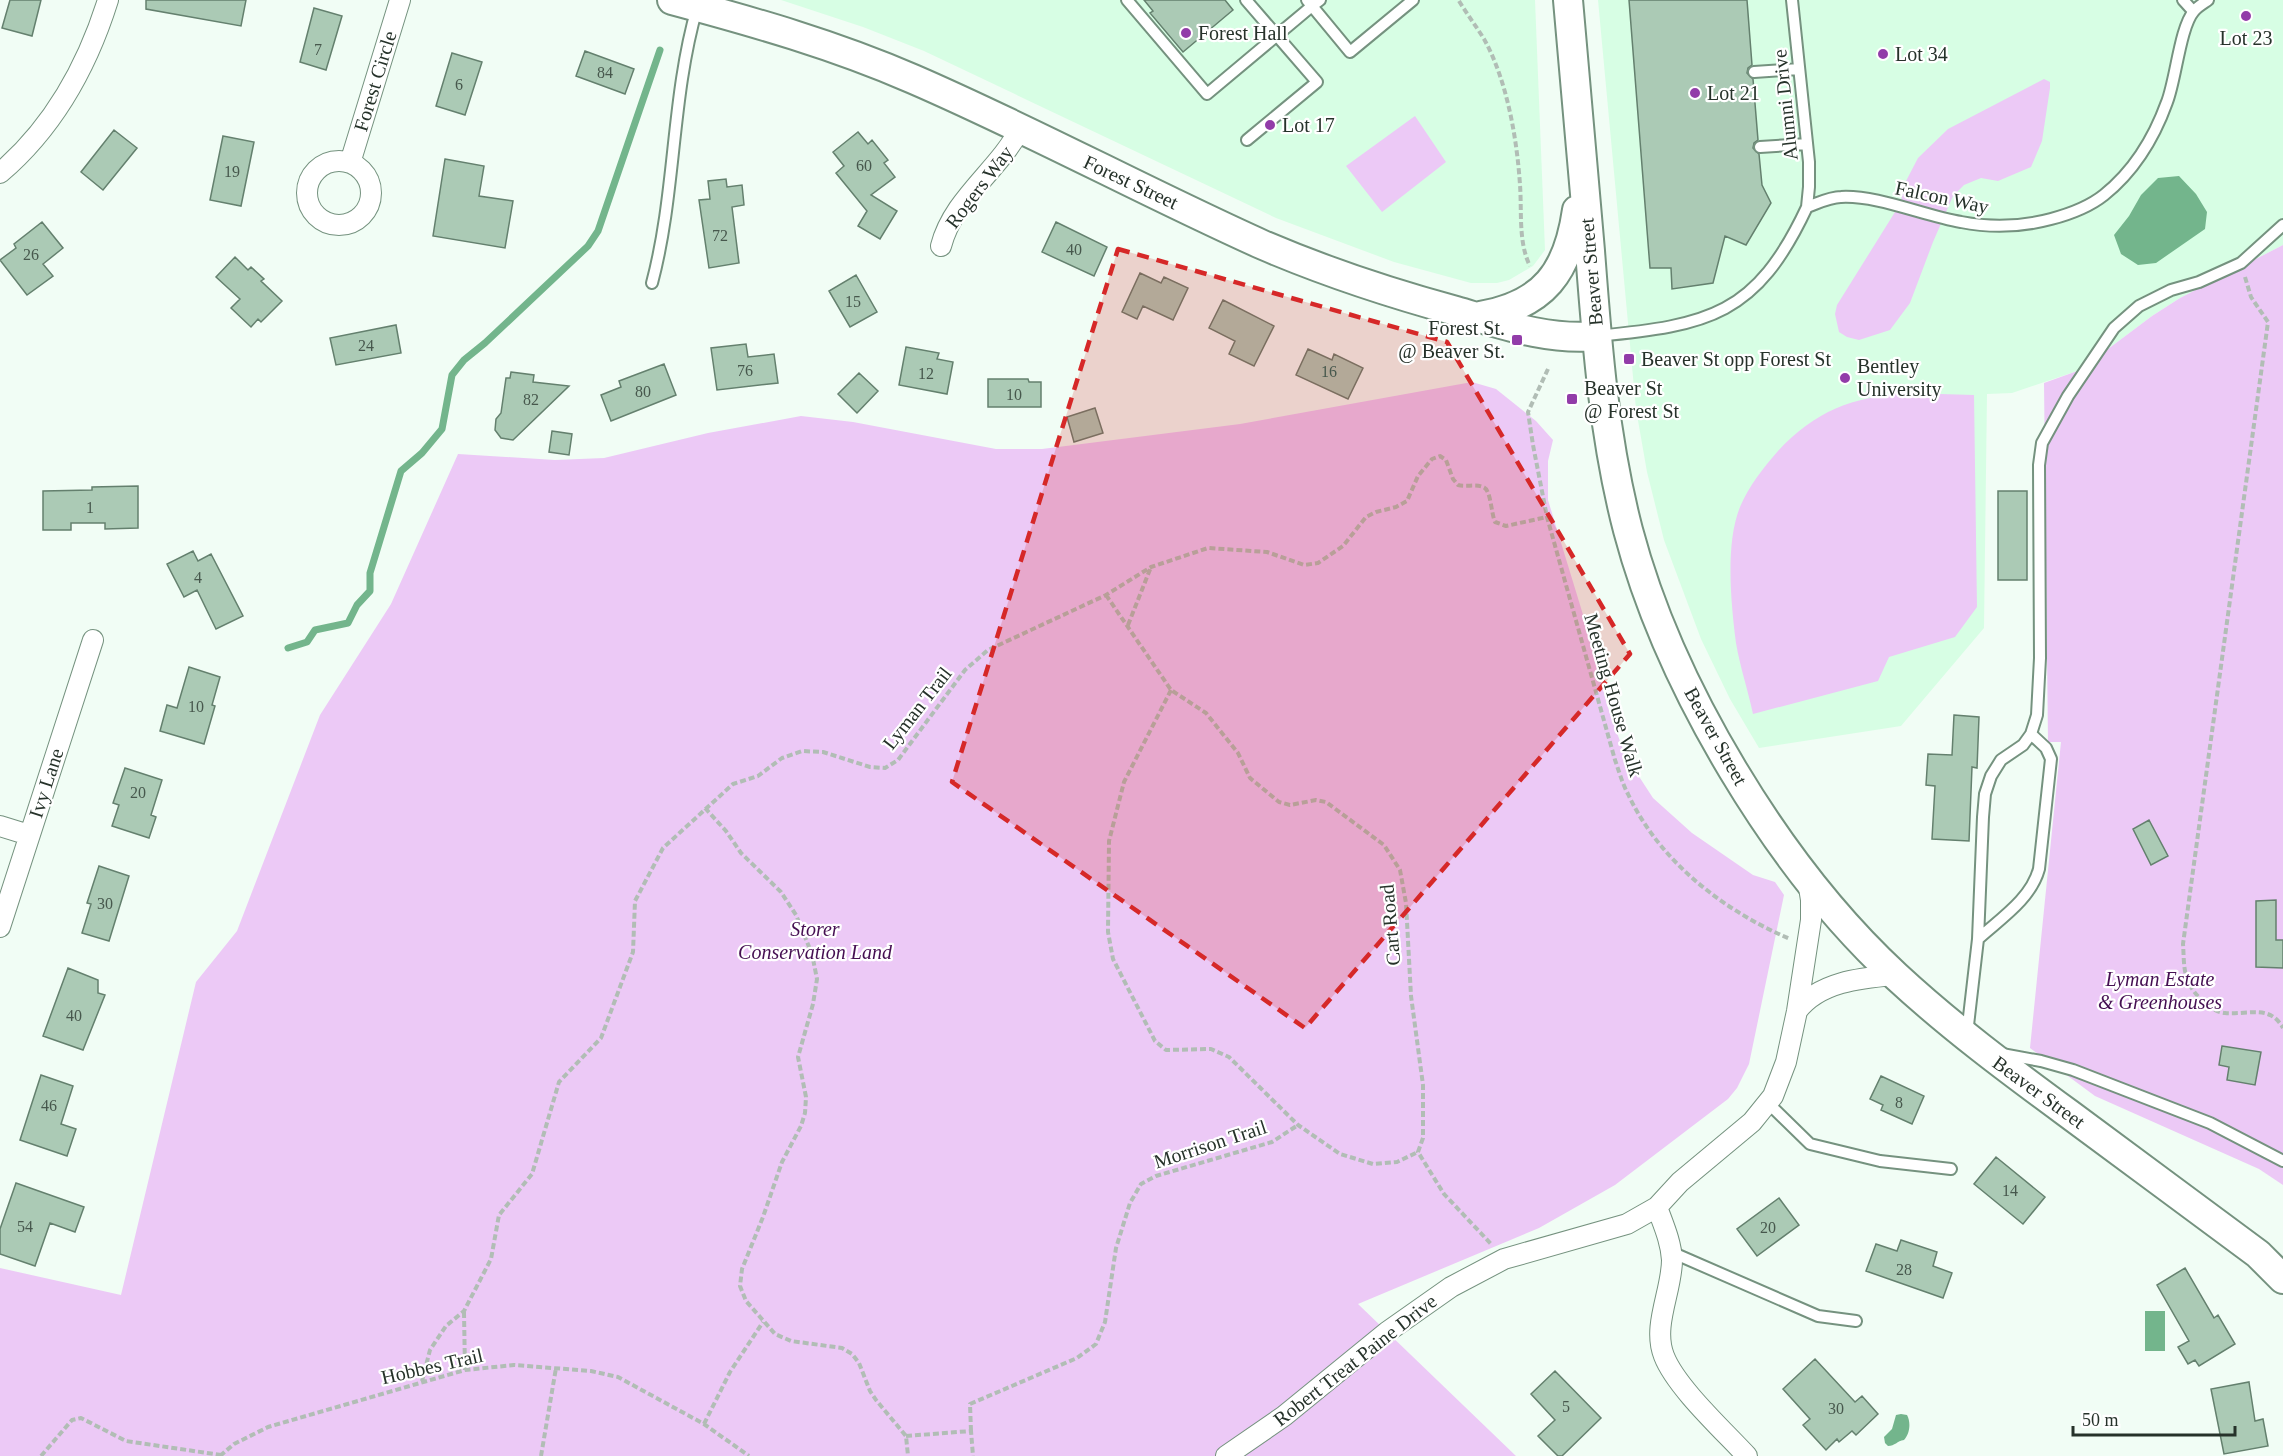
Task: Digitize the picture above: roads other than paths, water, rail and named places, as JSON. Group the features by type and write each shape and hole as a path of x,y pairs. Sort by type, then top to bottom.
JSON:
{"main road":[{"name":"Beaver Street","path":"1568,0 1597,336 1605,413 1616,478 1628,530 1649,594 1677,662 1718,743 1764,818 1807,879 1841,920 1894,975 1976,1045 2271,1261 2283,1279"},
{"name":"Forest Street","path":"685,3 853,55 929,86 1281,252 1363,283 1476,317 1555,336 1597,336"},
{"path":"1476,317 1522,304 1549,285 1560,268 1575,227 1581,139"}],"street":[{"path":"0,173 26,149 61,105 88,57 108,0"},
{"name":"Forest Circle","path":"350,162 400,0"},
{"name":"Rogers Way","path":"941,246 946,228 957,210 1009,149 1020,129"},
{"name":"Ivy Lane","path":"0,927 93,640"},
{"path":"0,826 29,836"},
{"name":"Robert Treat Paine Drive","path":"1226,1456 1284,1416 1387,1332 1451,1287 1504,1259 1627,1224 1657,1207 1680,1182 1752,1122 1773,1096 1786,1062 1797,1011 1811,920 1811,900 1807,879"},
{"path":"1797,1011 1809,997 1827,988 1868,977 1894,975"},
{"path":"1657,1207 1669,1239 1672,1262 1662,1323 1661,1342 1664,1356 1677,1379 1747,1456"}],"lane":[{"path":"1127,0 1207,94 1278,35 1313,2 1350,52 1413,0"},
{"path":"1246,0 1317,82 1247,140"},
{"name":"Alumni Drive","path":"1792,0 1807,144 1809,187 1807,207"},
{"path":"2183,0 2193,11 2208,0"},
{"path":"652,283 664,224 685,54 685,3"},
{"name":"Falcon Way","path":"1807,207 1840,196 1862,198 1961,222 2000,227 2037,222 2073,213 2102,196 2128,174 2148,143 2167,102 2178,66 2184,32 2193,11"},
{"path":"1754,72 1799,69"},
{"path":"1760,147 1807,144"},
{"path":"1597,336 1655,331 1684,325 1736,303 1757,286 1775,264 1791,240 1807,207"},
{"path":"2283,225 2241,263 2139,306 2114,328 2068,396 2042,443 2038,465 2040,658 2037,715 2031,734 2024,745 2001,760 1991,776 1985,794 1976,1045 2073,1070 2210,1123 2283,1161"},
{"path":"1978,939 2028,893 2039,869 2051,759 2046,748 2031,734"},
{"path":"1768,1103 1810,1144 1880,1161 1951,1169"},
{"path":"1671,1252 1818,1316 1856,1321"}],"waterway":[{"path":"288,648 307,642 315,630 348,623 357,605 370,591 370,573 401,471 422,453 442,429 452,375 464,360 588,246 598,231 660,50"}],"place":[{"name":"Lot 23","path":"2246,16"},
{"name":"Forest Hall","path":"1186,33"},
{"name":"Lot 34","path":"1883,54"},
{"name":"Lot 21","path":"1695,93"},
{"name":"Lot 17","path":"1270,125"},
{"name":"Forest St. @ Beaver St.","path":"1517,340"},
{"name":"Beaver St opp Forest St","path":"1629,359"},
{"name":"Bentley University","path":"1845,378"},
{"name":"Beaver St @ Forest St","path":"1572,399"}],"park label":[{"name":"Storer Conservation Land","path":"815,940"},
{"name":"Lyman Estate & Greenhouses","path":"2160,990"}]}
